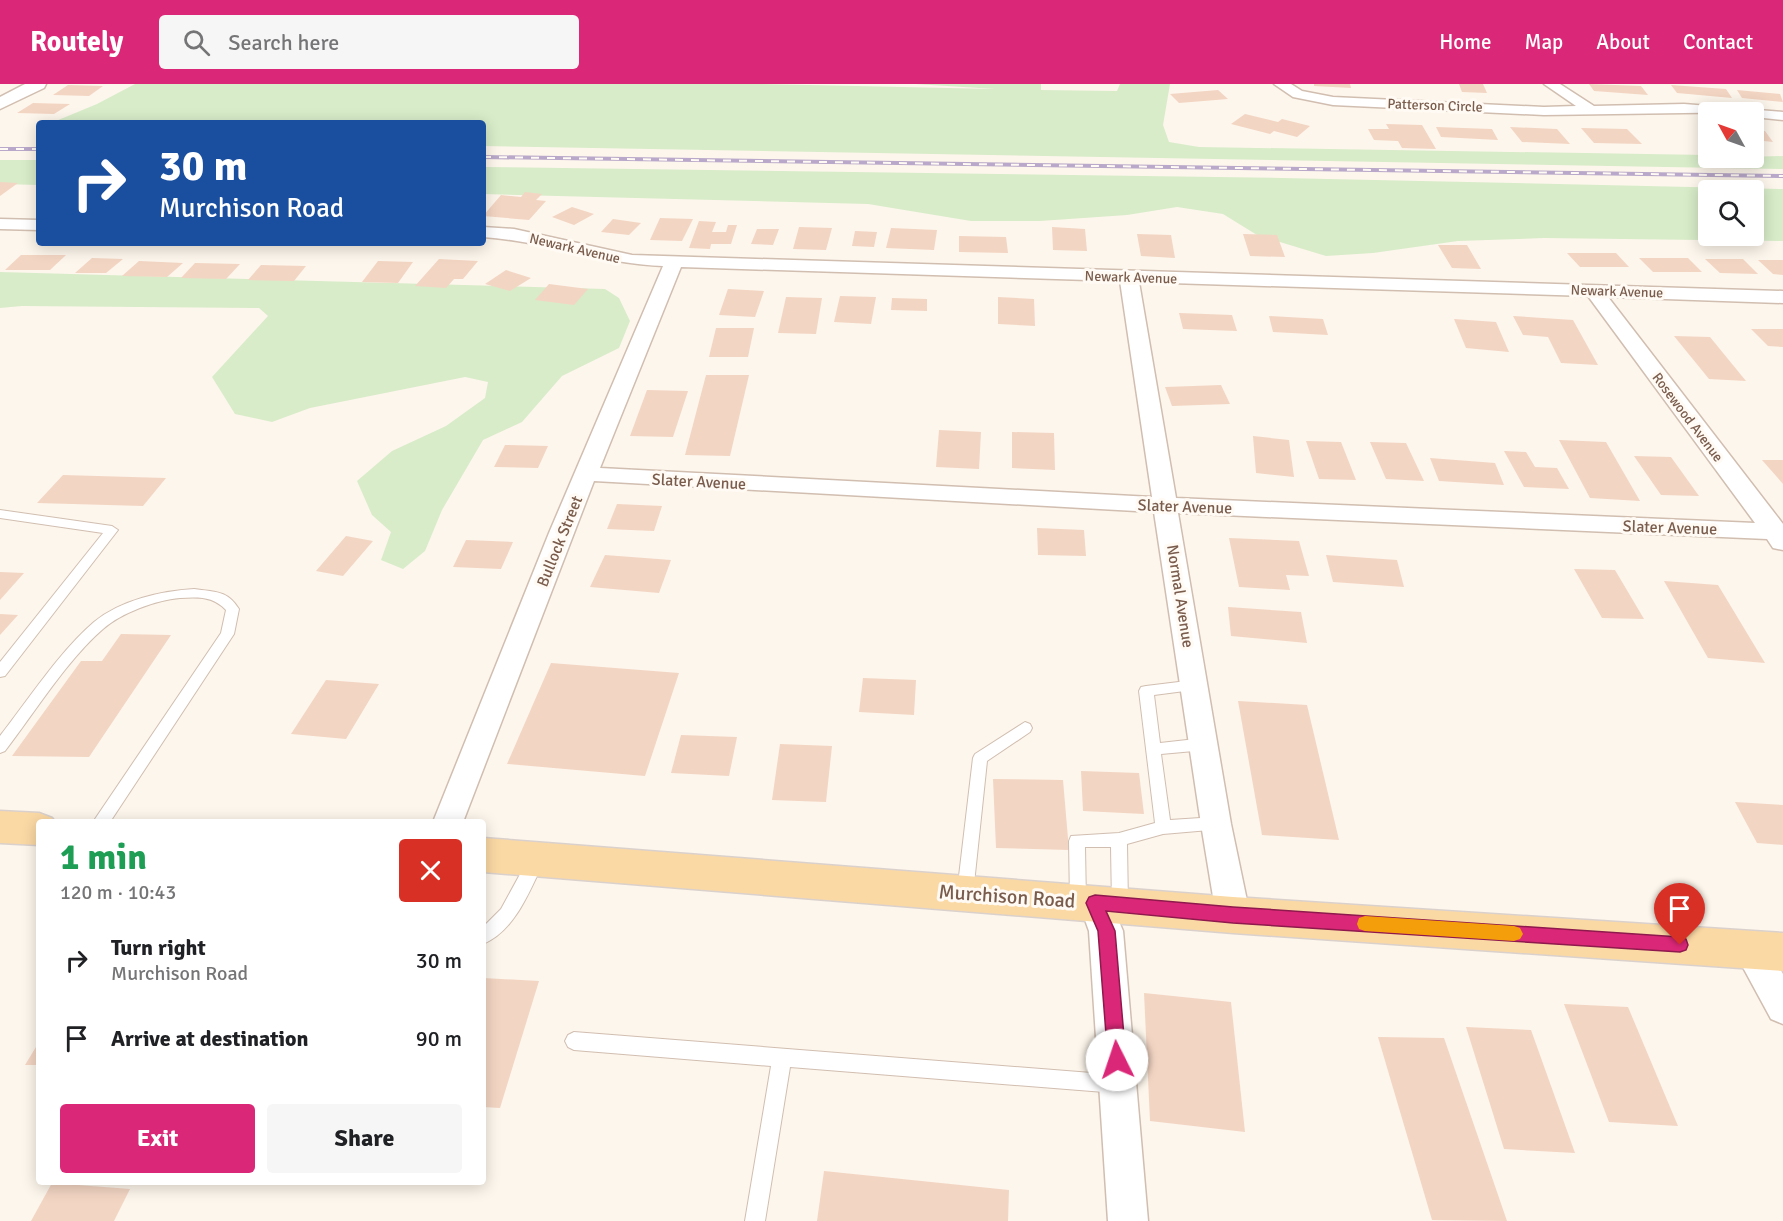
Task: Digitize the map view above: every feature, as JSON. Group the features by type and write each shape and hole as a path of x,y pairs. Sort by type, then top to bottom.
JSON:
{"main road":[{"path":"0,827 36,830"},
{"name":"Murchison Road","path":"486,855 1233,915 1767,950"}],"street":[{"path":"0,104 38,84"},
{"name":"Patterson Circle","path":"1281,84 1298,94 1333,101 1593,111 1698,109"},
{"path":"1551,84 1593,111"},
{"path":"1764,114 1783,116"},
{"path":"0,224 36,225"},
{"name":"Newark Avenue","path":"486,232 514,234 623,259 674,262 1783,297"},
{"name":"Bullock Street","path":"449,819 561,533 674,262"},
{"name":"Normal Avenue","path":"1129,277 1216,824 1233,915"},
{"name":"Rosewood Avenue","path":"1594,291 1780,535"},
{"name":"Slater Avenue","path":"587,474 1780,535"},
{"path":"1098,903 1106,931 1128,1221"},
{"path":"1767,950 1783,1006"}],"lane":[{"path":"0,514 112,530 0,672"},
{"path":"0,747 74,651 100,624 135,605 165,596 194,593 221,597 233,609 227,634 103,819"},
{"path":"1163,827 1155,748 1146,691 1195,685"},
{"path":"965,893 980,758 1025,728"},
{"path":"1155,748 1205,744"},
{"path":"1098,903 1077,841 1119,840 1163,827 1216,824"},
{"path":"1098,903 1119,840"},
{"path":"486,935 490,934 516,899 536,859"},
{"path":"574,1041 1119,1084"},
{"path":"756,1221 782,1057"}],"green space":[{"path":"135,84 761,84 995,89 915,84 1041,84 1041,90 1117,91 1120,84 1170,84 1163,125 1169,142 1199,147 1698,155 1698,167 486,146 486,120 58,120 97,104"},
{"path":"1783,156 1783,169 1726,168 1764,168 1764,157"},
{"path":"0,160 36,160 36,185 0,184"},
{"path":"486,167 1282,178 1698,187 1698,240 1544,238 1458,241 1373,253 1326,256 1257,235 1223,214 1177,207 1127,215 1040,221 971,221 868,204 486,194"},
{"path":"1764,189 1783,189 1783,241 1764,241"},
{"path":"0,272 605,289 619,298 630,321 619,348 562,376 522,422 483,440 442,510 425,551 403,569 381,560 391,532 372,515 357,481 392,451 446,426 485,398 488,382 465,377 310,408 272,422 235,414 212,377 268,316 259,308 22,306 0,308"}],"building":[{"path":"1314,84 1350,84 1351,88 1314,86"},
{"path":"1459,84 1483,84 1487,93 1462,92"},
{"path":"1589,84 1641,86 1648,95 1594,91"},
{"path":"68,85 103,86 89,96 53,95"},
{"path":"1671,85 1726,89 1732,98 1677,93"},
{"path":"1218,90 1228,99 1179,103 1170,94"},
{"path":"1737,90 1780,94 1783,102 1742,98"},
{"path":"33,103 70,104 54,114 17,113"},
{"path":"1245,114 1278,122 1282,119 1310,126 1297,137 1274,131 1270,134 1231,124"},
{"path":"1386,124 1422,125 1436,149 1402,148 1398,141 1374,140 1368,129 1389,129"},
{"path":"1436,127 1492,129 1498,140 1441,137"},
{"path":"1510,127 1557,129 1570,144 1522,142"},
{"path":"1581,128 1627,129 1642,144 1594,143"},
{"path":"1764,131 1765,131 1773,142 1764,141"},
{"path":"0,182 18,183 0,196"},
{"path":"525,192 542,194 536,200 546,201 529,220 486,216 486,212 501,195 521,197"},
{"path":"572,207 594,214 574,225 552,217"},
{"path":"660,218 693,219 682,241 650,240"},
{"path":"613,219 641,223 629,235 601,232"},
{"path":"699,221 716,222 712,232 726,232 728,225 737,225 731,244 711,244 710,249 689,248"},
{"path":"799,227 832,228 826,250 793,249"},
{"path":"1052,227 1085,229 1087,251 1053,250"},
{"path":"891,228 937,230 934,250 886,248"},
{"path":"757,229 779,229 773,245 751,244"},
{"path":"855,231 877,232 874,247 852,246"},
{"path":"1137,234 1171,235 1175,258 1141,256"},
{"path":"1243,234 1277,235 1285,257 1250,256"},
{"path":"959,236 1006,237 1008,253 959,252"},
{"path":"1438,245 1467,245 1481,269 1452,268"},
{"path":"1567,253 1616,253 1629,267 1580,267"},
{"path":"21,255 66,255 50,270 5,270"},
{"path":"92,258 123,259 106,273 75,273"},
{"path":"1639,258 1688,258 1702,272 1653,272"},
{"path":"439,259 478,261 463,279 454,279 446,288 415,286"},
{"path":"1705,259 1743,259 1758,274 1720,273"},
{"path":"1758,260 1783,260 1783,275 1773,274"},
{"path":"139,261 183,263 167,277 122,276"},
{"path":"378,261 413,262 398,283 362,282"},
{"path":"195,263 240,264 226,279 181,278"},
{"path":"261,265 306,266 294,281 248,280"},
{"path":"506,270 531,278 510,291 485,284"},
{"path":"549,284 588,289 574,305 535,300"},
{"path":"728,289 764,291 755,317 719,315"},
{"path":"840,296 876,297 871,324 834,322"},
{"path":"786,297 822,298 816,334 778,333"},
{"path":"998,297 1034,299 1035,326 998,324"},
{"path":"892,298 927,299 927,311 891,310"},
{"path":"1179,313 1232,315 1237,331 1183,329"},
{"path":"1269,316 1323,319 1328,335 1273,332"},
{"path":"1513,316 1573,320 1598,365 1561,363 1548,337 1523,335"},
{"path":"1454,319 1496,322 1509,352 1466,348"},
{"path":"716,328 754,328 748,357 709,357"},
{"path":"1751,329 1783,329 1783,347 1768,346"},
{"path":"1674,336 1710,337 1746,381 1709,379"},
{"path":"706,375 749,375 730,456 685,455"},
{"path":"1221,385 1230,404 1172,406 1165,387"},
{"path":"647,390 688,391 673,437 630,436"},
{"path":"939,430 981,432 979,469 936,467"},
{"path":"1012,432 1054,433 1055,470 1012,468"},
{"path":"1253,436 1289,440 1294,477 1256,473"},
{"path":"1559,440 1606,442 1640,501 1590,498"},
{"path":"1306,441 1341,442 1356,480 1319,479"},
{"path":"1370,442 1406,443 1424,481 1386,479"},
{"path":"505,445 548,446 538,468 494,467"},
{"path":"1504,451 1526,452 1535,467 1557,468 1569,489 1524,487"},
{"path":"1634,456 1671,457 1699,496 1661,495"},
{"path":"1430,458 1495,463 1504,485 1439,481"},
{"path":"1762,460 1783,460 1783,484"},
{"path":"63,475 166,478 143,506 37,503"},
{"path":"617,504 662,506 654,531 607,529"},
{"path":"1037,528 1084,530 1086,556 1038,555"},
{"path":"346,536 373,541 343,576 316,571"},
{"path":"1229,538 1299,541 1309,576 1286,575 1290,590 1239,587"},
{"path":"466,540 513,542 501,569 453,567"},
{"path":"605,555 671,560 659,593 590,587"},
{"path":"1326,555 1397,560 1404,587 1333,582"},
{"path":"1574,569 1615,570 1644,619 1602,618"},
{"path":"0,572 24,573 0,600"},
{"path":"1664,581 1718,585 1765,663 1708,658"},
{"path":"1228,607 1301,612 1307,643 1231,636"},
{"path":"0,614 18,615 0,635"},
{"path":"121,634 171,635 89,757 12,756 81,661 102,661"},
{"path":"551,663 679,673 645,776 507,764"},
{"path":"863,678 916,680 914,715 859,712"},
{"path":"326,680 379,684 346,739 291,734"},
{"path":"1238,701 1307,705 1339,840 1262,835"},
{"path":"681,735 737,737 729,776 671,773"},
{"path":"780,744 832,746 826,802 772,800"},
{"path":"1081,771 1139,773 1144,814 1083,811"},
{"path":"993,779 1063,780 1069,850 996,848"},
{"path":"1735,802 1783,805 1783,845 1757,843"},
{"path":"486,978 539,981 500,1108 486,1107"},
{"path":"1144,993 1231,1002 1245,1132 1150,1121"},
{"path":"1564,1004 1628,1007 1678,1126 1609,1122"},
{"path":"1466,1027 1531,1030 1575,1153 1504,1149"},
{"path":"1378,1037 1444,1038 1507,1221 1432,1220"},
{"path":"36,1047 36,1065 25,1065"},
{"path":"824,1171 1009,1190 1008,1221 817,1221"},
{"path":"51,1185 130,1189 114,1221 31,1221"}],"railway":[{"path":"0,149 36,149"},
{"path":"486,157 1783,176"}],"slow traffic":[{"path":"1365,924 1514,934"}],"route":[{"path":"1117,1060 1106,931 1095,903 1233,915 1680,945"}]}
